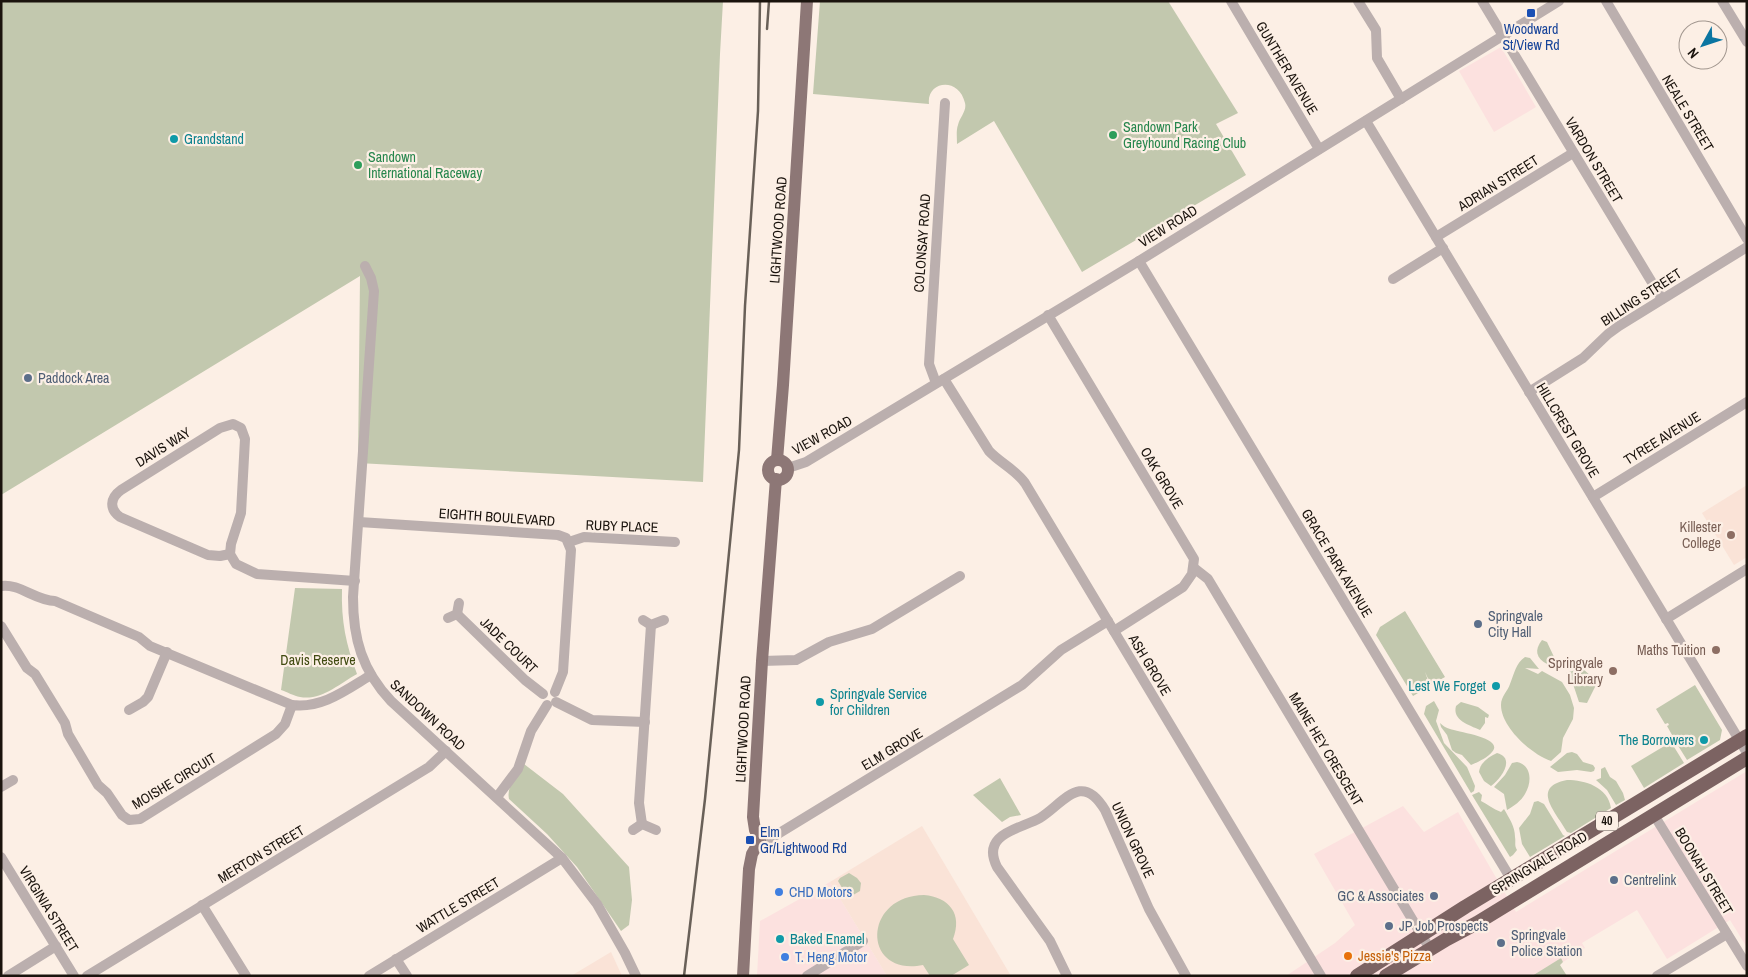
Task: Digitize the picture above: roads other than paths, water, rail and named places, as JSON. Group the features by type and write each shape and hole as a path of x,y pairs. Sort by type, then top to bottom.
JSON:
{"highway":[{"name":"SPRINGVALE ROAD","path":"1365,973 1421,934 1743,738"},
{"name":"SPRINGVALE ROAD","path":"1386,976 1477,923 1747,758"},
{"path":"1562,849 1572,865"}],"main road":[{"name":"LIGHTWOOD ROAD","path":"776,460 783,385 807,1"},
{"path":"776,460 784,462 788,468 785,477 776,479 770,476 768,469 771,463 776,460"},
{"name":"LIGHTWOOD ROAD","path":"760,843 760,838 754,827 753,817 772,510 776,479"},
{"path":"743,976 749,869 752,854 760,843"}],"street":[{"name":"GUNTHER AVENUE","path":"1232,1 1319,149"},
{"path":"1358,1 1376,30 1376,58 1402,99"},
{"name":"VARDON STREET","path":"1482,1 1662,298"},
{"name":"VIEW ROAD","path":"788,468 806,462 1139,261 1559,1"},
{"name":"NEALE STREET","path":"1606,1 1747,239"},
{"path":"1722,1 1747,42"},
{"name":"COLONSAY ROAD","path":"940,381 928,364 945,103"},
{"name":"HILLCREST GROVE","path":"1366,121 1666,619 1743,738 1747,754"},
{"name":"ADRIAN STREET","path":"1436,237 1573,153"},
{"name":"BILLING STREET","path":"1529,392 1583,358 1608,334 1662,298 1747,247"},
{"path":"1393,279 1443,248"},
{"name":"GRACE PARK AVENUE","path":"1139,261 1511,879"},
{"name":"SANDOWN ROAD","path":"365,266 371,278 374,291 353,614 354,630 360,652 370,675 391,701 562,858 597,904 619,941 636,976"},
{"name":"OAK GROVE","path":"1048,315 1192,554 1194,568"},
{"name":"ASH GROVE","path":"940,381 989,451 1022,478 1321,976"},
{"name":"TYREE AVENUE","path":"1593,497 1747,402"},
{"name":"DAVIS WAY","path":"233,424 241,428 245,439 241,513 231,544 230,554 216,557 208,555 120,517 115,513 112,505 114,496 121,490 220,428 233,424"},
{"name":"EIGHTH BOULEVARD","path":"359,522 558,535 563,536 569,542 563,672 553,700 531,732 518,769 497,797"},
{"name":"RUBY PLACE","path":"569,542 584,537 675,542"},
{"path":"230,554 236,564 257,574 355,581"},
{"path":"1114,630 1179,591 1188,582 1194,568"},
{"name":"MAINE HEY CRESCENT","path":"1194,568 1208,579 1430,949"},
{"path":"1666,619 1747,569"},
{"path":"762,661 796,660 829,642 872,629 960,576"},
{"path":"1,586 9,586 46,601 55,601 139,637 150,646 292,705 305,706 323,702 370,675"},
{"name":"JADE COURT","path":"459,603 453,616 543,694 543,701 553,700"},
{"path":"656,830 637,827 645,722 647,622 664,620"},
{"name":"ELM GROVE","path":"760,843 768,840 1022,685 1062,650 1108,621"},
{"name":"MOISHE CIRCUIT","path":"1,626 27,668 35,674 65,723 68,734 99,786 107,793 122,816 129,820 140,819 276,734 285,724 292,705"},
{"path":"128,710 148,697 167,652"},
{"path":"553,700 592,720 645,722"},
{"name":"MERTON STREET","path":"87,976 429,767 446,751"},
{"path":"1,787 13,780"},
{"name":"UNION GROVE","path":"1067,976 1050,941 997,867 993,853 996,842 1006,832 1040,818 1070,794 1082,792 1094,796 1105,810 1148,909 1186,976"},
{"name":"BOONAH STREET","path":"1654,815 1747,966"},
{"name":"VIRGINIA STREET","path":"1,857 74,976"},
{"name":"WATTLE STREET","path":"369,976 562,858"},
{"path":"202,906 246,976"},
{"path":"1658,976 1726,934"},
{"path":"807,976 863,941"},
{"path":"8,976 56,946"},
{"path":"396,959 407,976"}],"railway":[{"path":"684,976 705,799 739,450 745,306 758,111 760,1"},
{"path":"767,29 769,1"}],"place":[{"name":"Woodward St/View Rd","path":"1531,13"},
{"name":"Sandown Park Greyhound Racing Club","path":"1113,135"},
{"name":"Grandstand","path":"174,139"},
{"name":"Sandown International Raceway","path":"358,165"},
{"name":"Paddock Area","path":"28,378"},
{"name":"Killester College","path":"1731,535"},
{"name":"Springvale City Hall","path":"1478,624"},
{"name":"Maths Tuition","path":"1716,650"},
{"name":"Springvale Library","path":"1613,671"},
{"name":"Lest We Forget","path":"1496,686"},
{"name":"Springvale Service for Children","path":"820,702"},
{"name":"The Borrowers","path":"1704,740"},
{"name":"Elm Gr/Lightwood Rd","path":"750,840"},
{"name":"Centrelink","path":"1614,880"},
{"name":"CHD Motors","path":"779,892"},
{"name":"GC & Associates","path":"1434,896"},
{"name":"JP Job Prospects","path":"1389,926"},
{"name":"Baked Enamel","path":"780,939"},
{"name":"Springvale Police Station","path":"1501,943"},
{"name":"Jessie's Pizza","path":"1348,956"},
{"name":"T. Heng Motor","path":"785,957"}],"park label":[{"name":"Davis Reserve","path":"318,660"}]}
